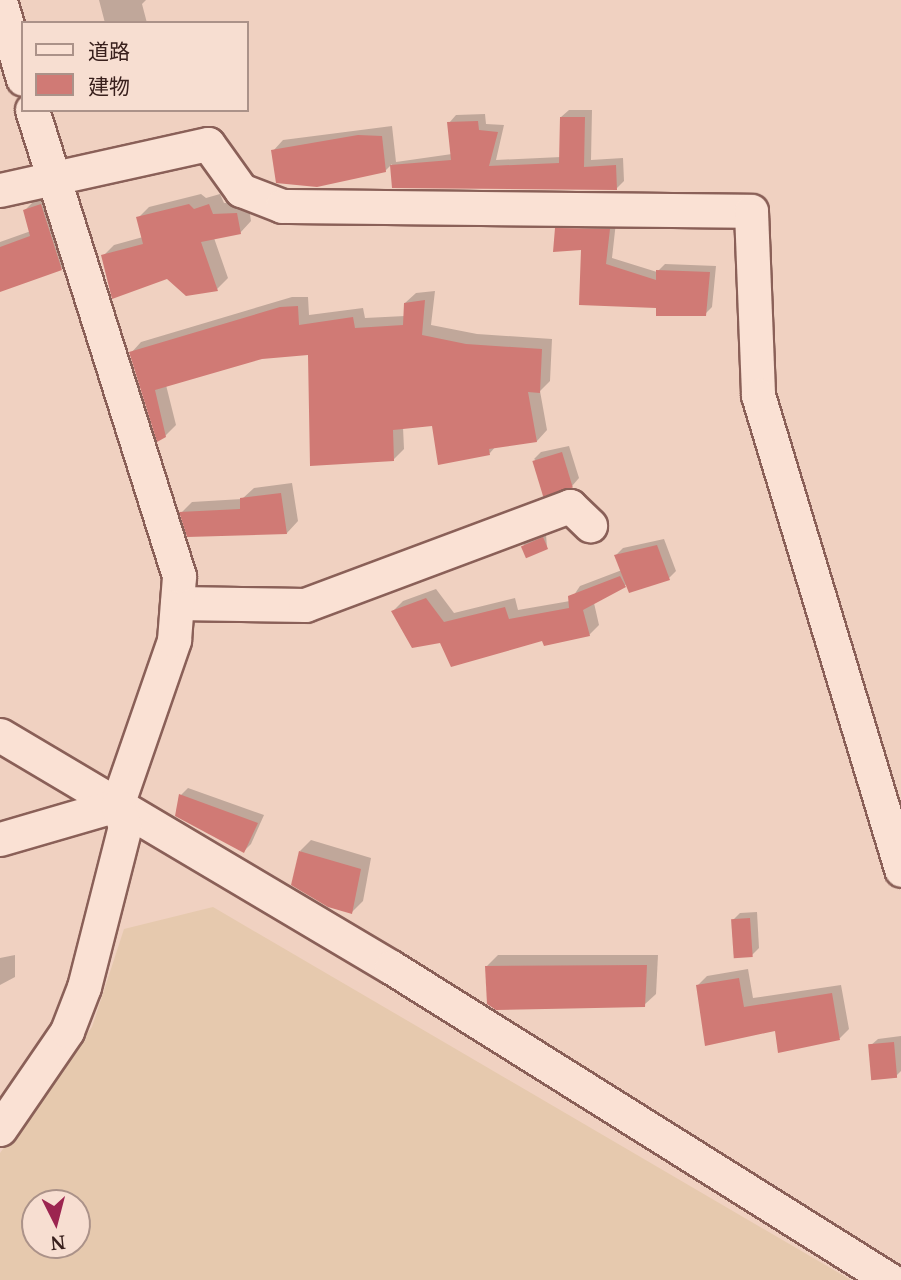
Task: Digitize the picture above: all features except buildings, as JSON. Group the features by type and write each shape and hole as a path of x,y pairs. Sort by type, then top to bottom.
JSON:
{"street":[{"path":"0,1 21,72"},
{"path":"0,1129 67,1031 84,987 125,826 117,804 174,640 178,576 33,112"},
{"path":"0,190 51,175 208,144 242,190 282,206 751,211 758,395 901,870"},
{"path":"177,603 305,605 570,506 590,525"},
{"path":"0,735 391,967 890,1280"},
{"path":"0,839 117,804"}],"shaded area":[{"path":"213,907 851,1280 0,1280 0,1153 92,1027 124,929"}]}
